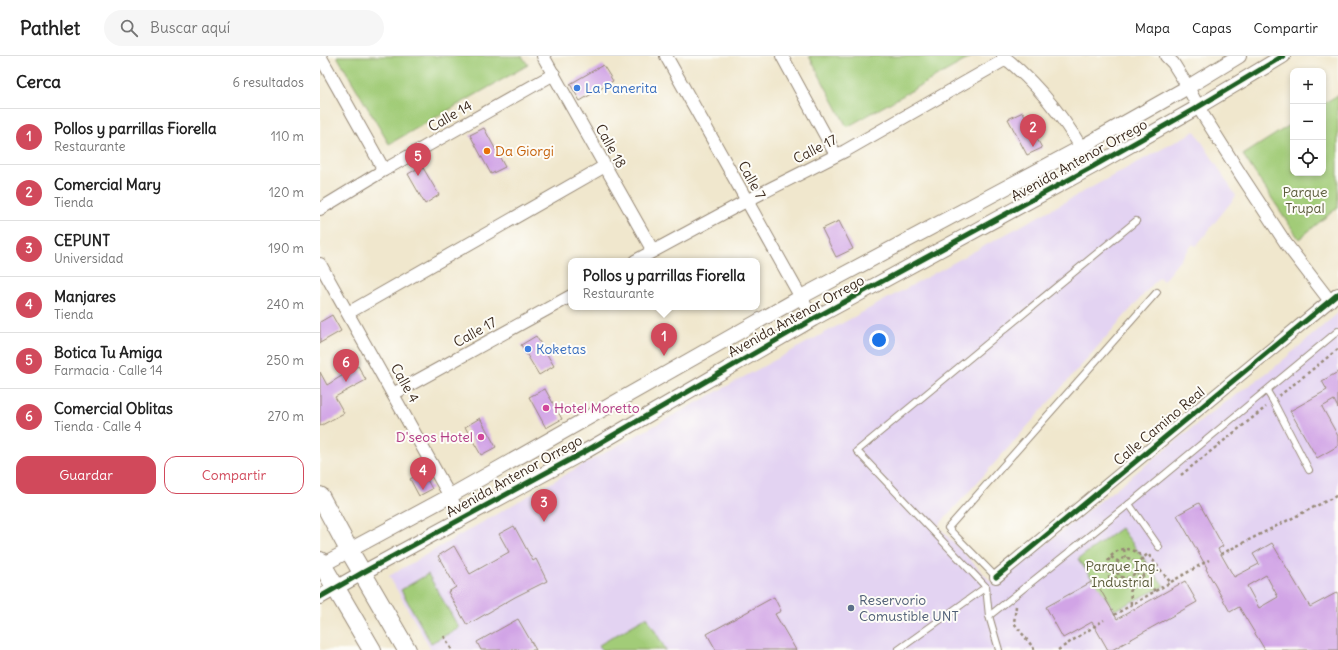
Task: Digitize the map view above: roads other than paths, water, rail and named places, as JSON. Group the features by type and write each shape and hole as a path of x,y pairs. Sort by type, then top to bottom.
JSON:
{"main road":[{"path":"320,496 349,550 407,650"},
{"path":"321,564 372,650"}],"street":[{"path":"320,56 384,170"},
{"name":"Calle 18","path":"543,56 653,251"},
{"name":"Calle 7","path":"666,56 813,319"},
{"path":"782,56 836,155"},
{"path":"1166,56 1174,63 1198,107 1287,245 1334,297"},
{"name":"Avenida Antenor Orrego","path":"321,564 450,496 801,297 1082,147 1188,87 1239,56"},
{"name":"Avenida Antenor Orrego","path":"320,597 593,447 813,319 1092,167 1198,107 1283,56"},
{"path":"1004,57 1049,101 1082,147 1092,167"},
{"name":"Calle 17","path":"640,258 746,201 836,155 1004,57"},
{"name":"Calle 14","path":"320,208 554,74"},
{"path":"348,313 605,166"},
{"name":"Calle 4","path":"320,264 462,518"},
{"name":"Calle Camino Real","path":"996,577 1334,297"},
{"name":"Calle 17","path":"393,394 568,298"}],"lane":[{"path":"999,650 989,616 986,587 857,451 1136,221"},
{"path":"996,577 948,528 1157,292"},
{"path":"989,616 1129,504 1338,331"},
{"path":"1267,391 1274,401 1309,470"},
{"path":"1129,504 1159,547"},
{"path":"898,650 986,587"}],"place":[{"name":"La Panerita","path":"577,88"},
{"name":"Comercial Mary","path":"1033,147"},
{"name":"Da Giorgi","path":"487,151"},
{"name":"Botica Tu Amiga","path":"418,176"},
{"name":"Koketas","path":"528,349"},
{"name":"Pollos y parrillas Fiorella","path":"664,356"},
{"name":"Comercial Oblitas","path":"346,382"},
{"name":"Hotel Moretto","path":"546,408"},
{"name":"D'seos Hotel","path":"481,437"},
{"name":"Manjares","path":"423,490"},
{"name":"CEPUNT","path":"544,522"},
{"name":"Reservorio Comustible UNT","path":"851,608"}],"park label":[{"name":"Parque Trupal","path":"1305,200"},
{"name":"Parque Ing. Industrial","path":"1122,574"}]}
